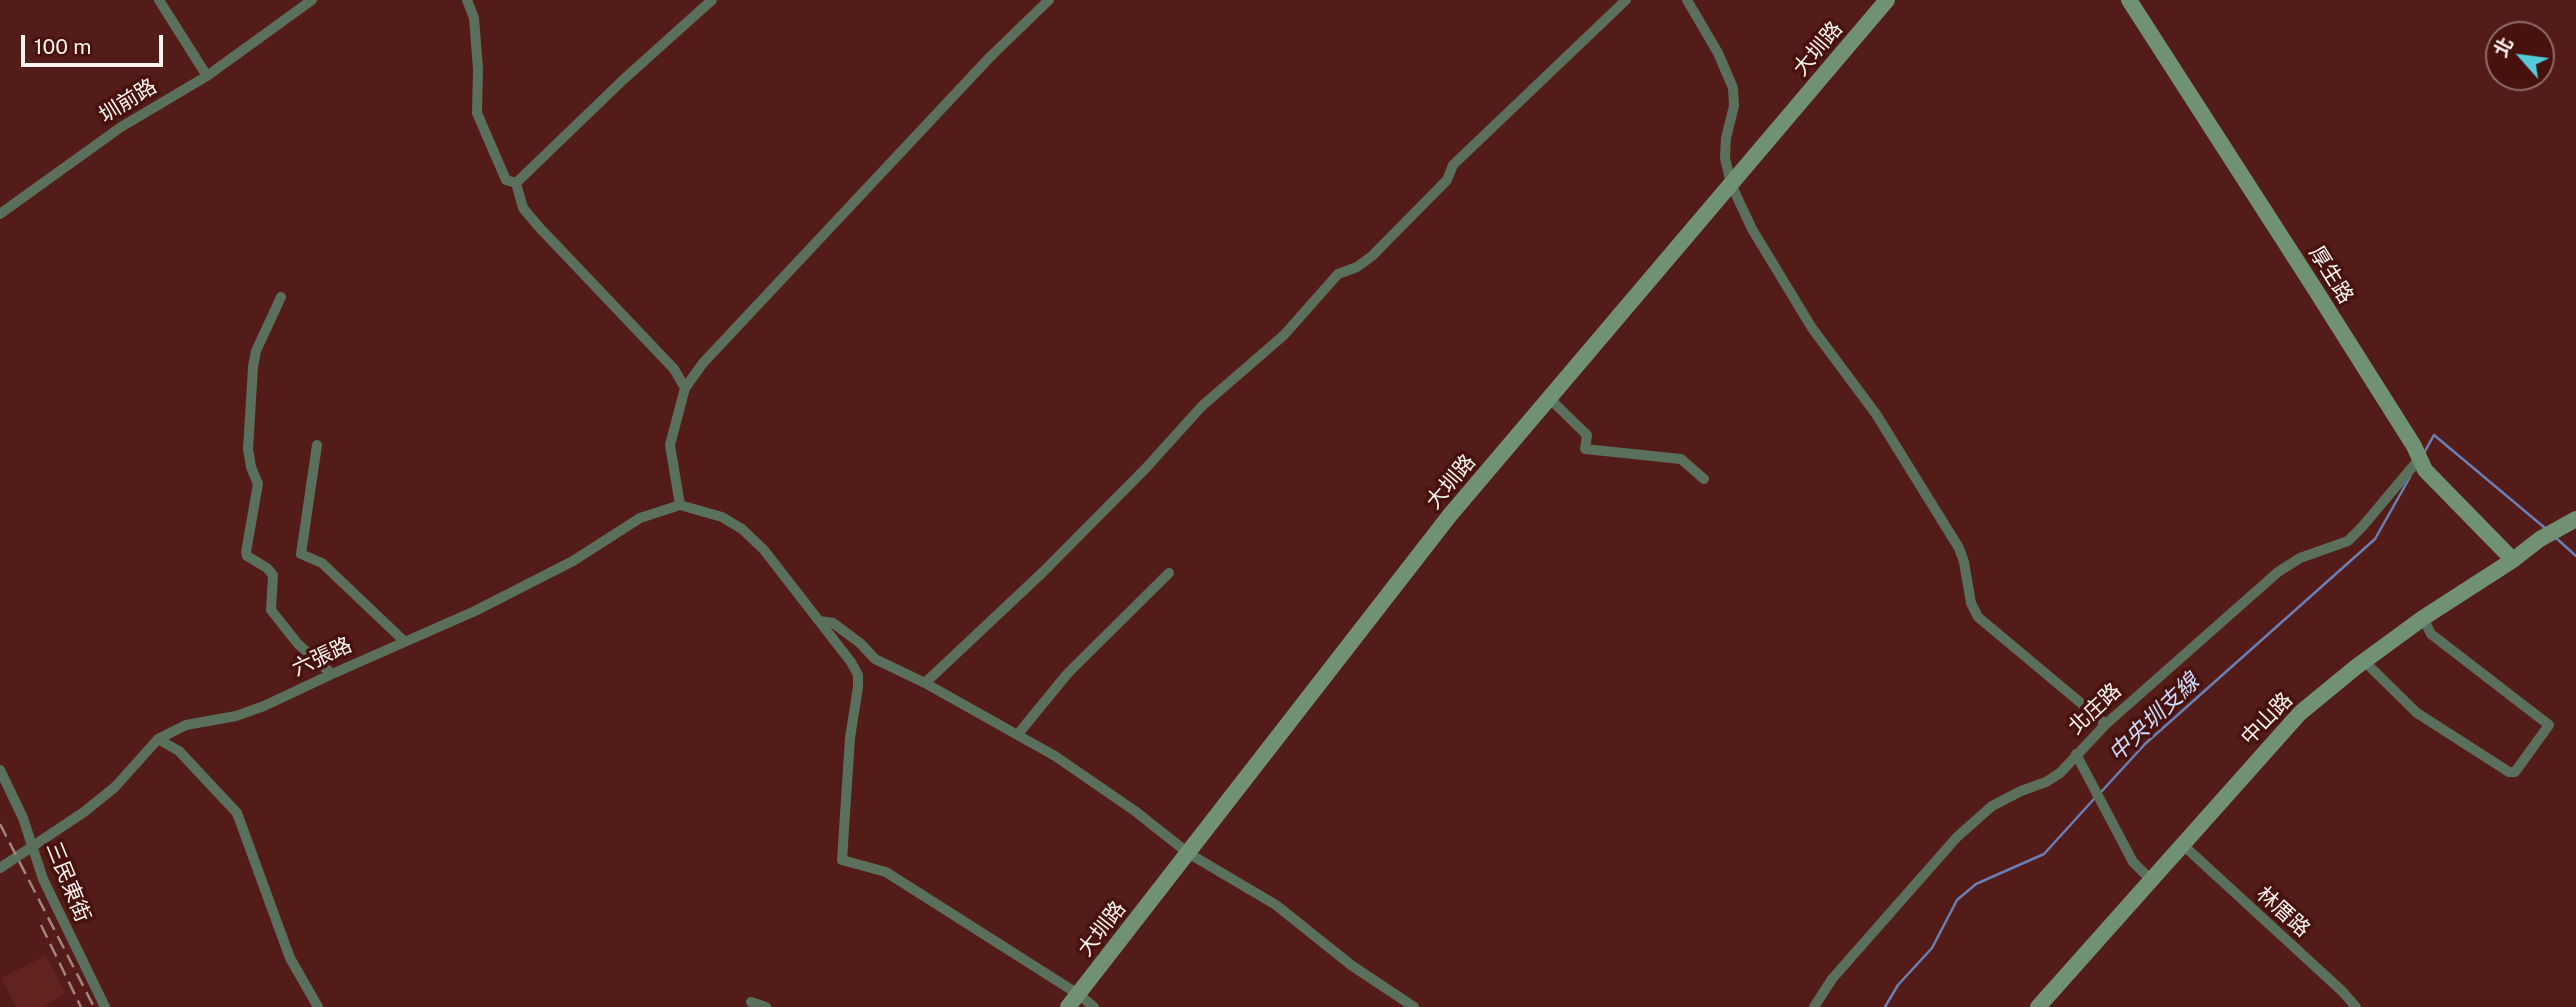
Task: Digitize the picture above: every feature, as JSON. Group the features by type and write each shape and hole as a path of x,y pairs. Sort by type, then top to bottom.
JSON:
{"street":[{"path":"159,0 207,76"},
{"name":"圳前路","path":"0,214 121,127 207,76 312,0"},
{"path":"467,0 474,18 478,69 477,113 506,180 516,183"},
{"path":"516,183 624,79 712,0"},
{"path":"1049,0 980,68 711,355 685,387 670,445 680,505 722,517 742,529 764,550 852,662 858,675 850,738 842,860 886,872 1073,1000 1094,1007"},
{"path":"925,683 1044,572 1202,407 1284,335 1338,274 1357,267 1372,256 1447,180 1453,165 1626,0"},
{"path":"1687,0 1718,53 1733,88 1734,106 1725,151 1731,184 1752,229 1812,328 1876,414 1959,548 1971,603 1978,617 2106,724"},
{"name":"大圳路","path":"1073,1000 1450,515 1887,0"},
{"name":"厚生路","path":"2129,0 2313,286 2425,470 2513,560"},
{"path":"516,183 523,208 674,369 685,387"},
{"path":"281,297 256,351 253,367 248,449 258,484 246,552 247,556 270,569 273,575 271,610 298,644 332,674"},
{"path":"1549,398 1587,435 1586,449 1681,459 1704,479"},
{"path":"317,444 301,554 321,563 404,641"},
{"name":"北庄路","path":"1814,1007 1832,979 1957,837 1992,806 2060,773 2106,724 2278,572 2300,558 2348,541 2420,458"},
{"name":"六張路","path":"0,868 84,812 114,788 158,739 186,725 236,716 264,706 475,611 573,561 640,518 680,505"},
{"name":"中山路","path":"2038,1007 2300,713 2424,618 2550,533 2576,519"},
{"path":"1018,734 1068,673 1169,573"},
{"path":"2365,662 2417,713 2509,772 2515,772 2549,725 2431,634 2424,618"},
{"path":"819,621 834,623 860,643 875,659 1018,734 1113,796 1188,853 1276,905 1351,965 1414,1007"},
{"path":"158,739 179,751 237,813 290,958 318,1007"},
{"path":"2076,754 2133,862 2152,881"},
{"name":"三民東街","path":"0,770 23,818 60,916 105,1007"},
{"name":"林厝路","path":"2183,845 2342,991 2356,1007"},
{"path":"751,1002 766,1007"}],"shaded area":[{"path":"46,955 66,994 42,1007 16,1007 1,978"}],"waterway":[{"path":"2424,453 2434,435 2545,528"},
{"name":"中央圳支線","path":"2101,792 2145,744 2375,539 2410,477"},
{"path":"2555,537 2576,556"},
{"name":"中央圳支線","path":"1885,1007 1898,985 1932,948 1957,900 1976,884 2044,854 2094,799"}],"railway":[{"path":"0,824 94,1007"},
{"path":"41,925 81,1007"}]}
